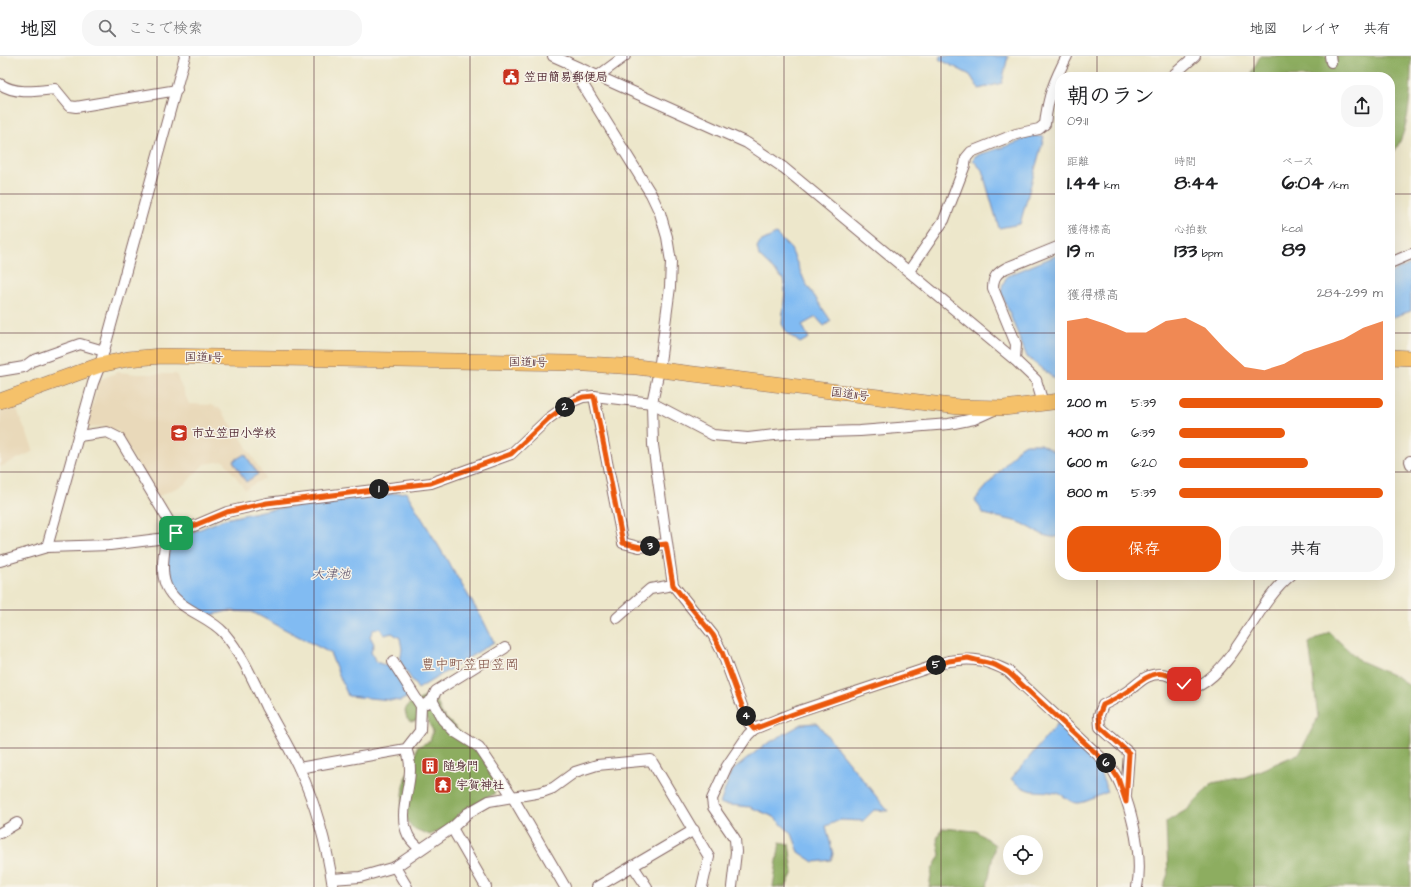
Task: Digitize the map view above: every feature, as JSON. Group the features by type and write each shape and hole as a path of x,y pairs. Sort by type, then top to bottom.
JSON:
{"highway":[{"name":"国道11号","path":"0,401 102,358 128,359 176,356 569,363 659,370 941,405 998,408 1055,402"},
{"path":"1395,357 1411,358"}],"street":[{"path":"48,546 177,90 185,56"},
{"path":"553,56 747,143 784,168 1015,360 1036,380 1043,404"},
{"path":"598,76 625,56"},
{"path":"1059,72 1067,56"},
{"path":"1176,72 1195,56"},
{"path":"567,62 572,67 607,121 651,194 660,213 667,237 671,262 670,288 659,370 652,403 653,445 673,585 713,635 722,652 748,722 754,729"},
{"path":"909,271 944,220 965,166 966,158 971,152 1016,134 1038,128 1045,124 1047,102 1055,81"},
{"path":"0,84 5,87 26,92 55,89 69,106 76,107 177,90"},
{"path":"1015,360 1016,344 992,288 993,279 998,272 1006,268 1055,248"},
{"path":"1395,262 1411,254"},
{"path":"0,370 8,371 24,367 32,361 80,344 102,358"},
{"path":"594,396 623,543 640,547 666,544"},
{"path":"0,561 48,546 110,545 166,538 227,512 267,503 431,483 511,454 548,419 571,402 583,397 594,396 652,403 713,435 748,438 792,433 860,431 956,423 974,420 998,408"},
{"path":"79,436 107,432 119,438 176,533"},
{"path":"1411,461 1411,464"},
{"path":"166,538 163,560 164,581 169,592 181,603 216,625 225,633 252,677 299,768 318,818 332,883 360,877 395,866 452,828 468,813 490,801 542,792 553,788 575,772 597,765 651,760 709,857 702,887"},
{"path":"1126,802 1129,753 1100,727 1099,715 1103,705 1115,700 1148,675 1172,675 1190,686 1198,686 1214,675 1272,594 1286,580"},
{"path":"617,618 650,589 673,585"},
{"path":"421,706 432,700 436,691 505,648"},
{"path":"732,887 736,852 735,838 713,807 712,798 727,766 748,735 754,729 793,714 949,661 968,658 980,660 1008,672 1110,766 1118,778 1135,830 1138,855 1137,887"},
{"path":"299,768 406,749 420,731 421,706 414,692 393,662"},
{"path":"432,700 443,720 455,732 479,747 512,796 565,887"},
{"path":"406,749 412,772 406,798 405,822 408,835 420,849"},
{"path":"0,833 17,823"},
{"path":"452,828 486,887"},
{"path":"597,887 694,830"},
{"path":"395,866 407,887"},
{"path":"633,866 647,887"}],"shaded area":[{"name":"市立笠田小学校","path":"118,372 138,374 176,374 189,404 211,405 219,408 240,436 265,478 245,489 224,461 204,464 185,484 157,497 118,431 103,426 87,428 99,380"},
{"path":"15,405 34,451 0,467 0,410"}],"green space":[{"path":"1260,56 1411,56 1410,96 1406,123 1397,147 1395,150 1395,72 1252,72"},
{"path":"1329,632 1360,661 1397,677 1411,687 1411,887 1163,887 1168,874 1166,822 1188,809 1212,783 1245,777 1300,753 1318,717 1309,643"},
{"path":"426,697 436,699 442,714 478,750 496,782 494,794 459,814 449,826 430,835 412,828 401,812 405,778 415,762 417,747 430,741 433,731 426,717 411,722 407,719 405,710 409,704"},
{"path":"942,828 976,831 995,845 987,887 929,887 932,870 940,855 937,839"},
{"path":"780,842 789,844 793,872 786,887 773,887"}],"water":[{"path":"941,56 1008,56 1002,83 979,89 970,75 939,59"},
{"path":"1029,135 1044,137 1020,224 999,228 982,170 973,160 975,156 1019,142"},
{"path":"776,234 791,249 805,282 831,321 824,326 816,317 802,325 809,338 800,343 787,333 782,324 785,289 783,279 759,256 757,247 760,242"},
{"path":"1055,256 1055,379 1027,357 1001,292 1007,276"},
{"path":"1411,264 1411,311 1395,316 1395,271"},
{"path":"1026,444 1040,444 1055,452 1055,537 1050,537 1040,533 1021,523 984,514 975,500 1020,447"},
{"path":"245,454 258,474 246,482 233,461"},
{"name":"大津池","path":"406,492 483,620 494,642 418,689 400,662 402,649 400,638 392,633 384,635 380,628 374,629 370,636 374,644 371,652 376,662 393,668 412,695 400,701 348,696 330,653 252,612 228,611 212,615 195,609 186,603 175,590 172,583 168,559 168,542 225,519 266,510"},
{"path":"817,723 888,811 874,810 863,821 840,820 826,826 833,854 831,860 814,862 799,852 792,834 774,817 750,807 720,804 731,772 763,746 802,724"},
{"path":"1058,723 1096,763 1108,792 1086,801 1076,803 1057,793 1028,790 1011,779"}],"place":[{"name":"笠田簡易郵便局","path":"511,77"},
{"name":"市立笠田小学校","path":"179,433"},
{"name":"随身門","path":"430,766"},
{"name":"宇賀神社","path":"443,785"}],"district":[{"name":"豊中町笠田笠岡","path":"470,664"}],"route":[{"path":"176,533 227,512 267,503 328,494 431,483 511,454 548,419 571,402 583,397 594,396 623,543 626,545 640,547 666,544 673,585 713,635 722,652 748,722 754,729 793,714 949,661 968,658 980,660 995,665 1008,672 1110,766 1118,778 1126,802 1129,753 1100,727 1099,715 1103,705 1115,700 1148,675 1172,675 1184,684"}]}
